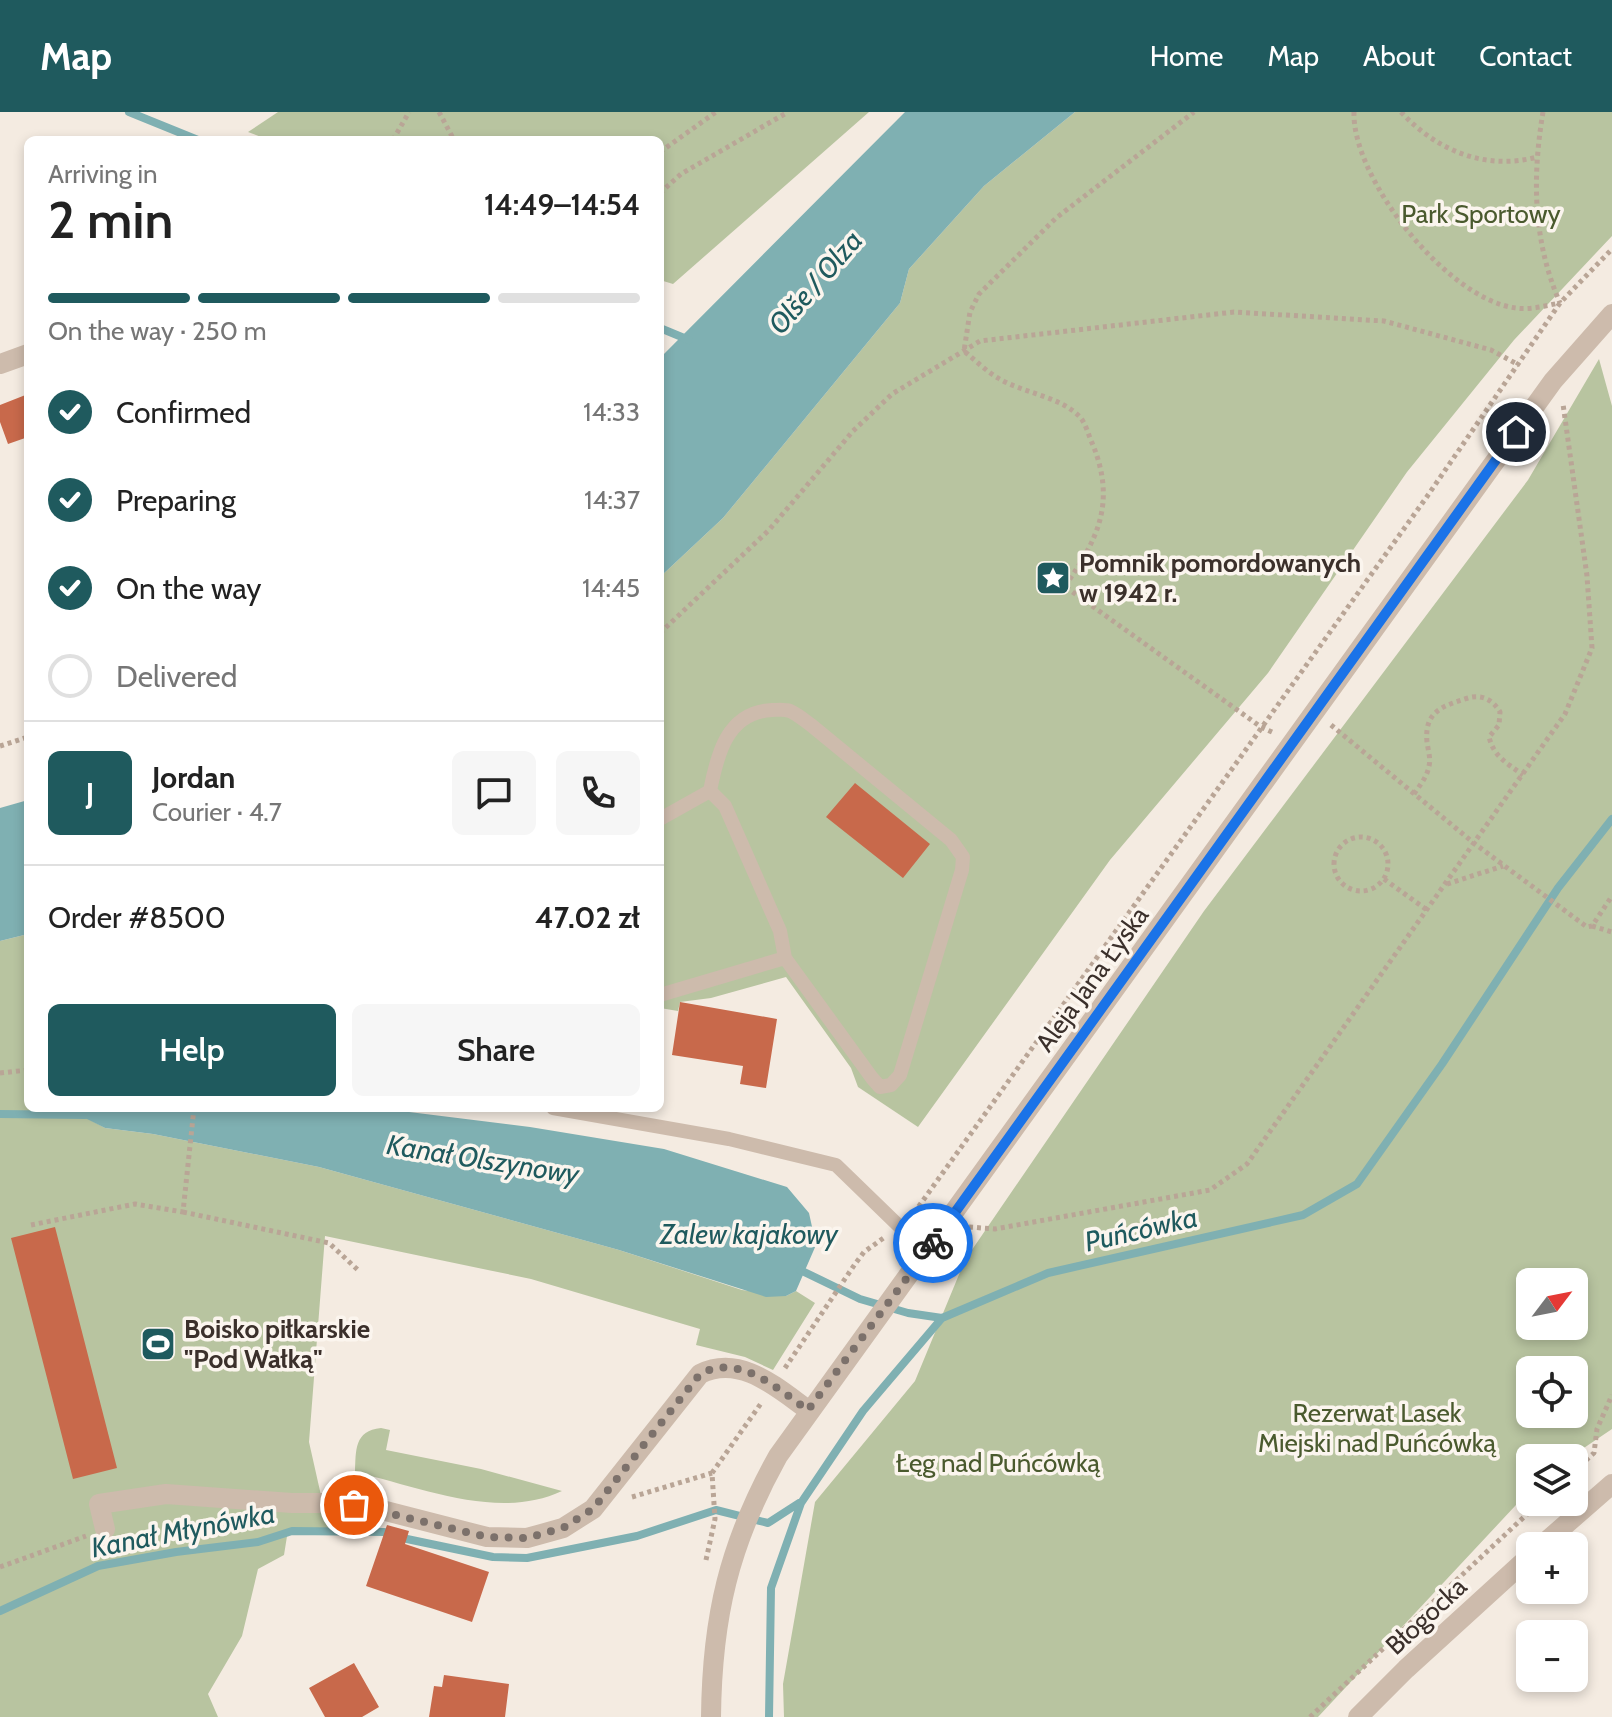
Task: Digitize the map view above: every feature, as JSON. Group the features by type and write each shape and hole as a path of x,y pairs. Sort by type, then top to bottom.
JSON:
{"street":[{"name":"Aleja Jana Łyska","path":"711,1717 719,1602 740,1532 761,1487 808,1410 951,1219 1553,381 1612,314"},
{"path":"0,364 24,355"},
{"path":"105,1529 99,1504 166,1494 349,1504 500,1538 527,1538 563,1528 593,1509 700,1374 714,1367 748,1371 808,1410"},
{"path":"1557,1532 1612,1484"},
{"name":"Błogocka","path":"1358,1717 1516,1569"}],"lane":[{"path":"664,817 710,791 721,748 727,734 739,720 761,710 787,709 811,725 951,840 963,857 962,870 900,1075 891,1085 880,1087 872,1078 785,958 780,931 725,806 710,791"},
{"path":"664,994 785,958"},
{"path":"576,1112 729,1139 836,1165 901,1228 928,1249"}],"path":[{"path":"395,136 409,112"},
{"path":"439,112 452,136"},
{"path":"664,149 716,112"},
{"path":"664,189 681,174 788,112"},
{"path":"964,351 970,312 979,294 1056,218 1194,112"},
{"path":"1354,112 1354,124 1364,158 1374,180 1385,202 1418,245 1446,270 1481,294 1514,308 1560,303"},
{"path":"1401,112 1418,130 1440,145 1464,155 1503,163 1537,157"},
{"path":"1543,112 1537,157 1537,223 1546,271 1560,303"},
{"path":"1564,391 1571,473 1587,576 1592,648 1565,714 1247,1164 1210,1190 995,1229 970,1227 951,1219 924,1200 1519,365 1560,303 1612,249"},
{"path":"664,629 760,539 853,431 892,394 980,341 1234,312 1384,321 1491,350 1519,365"},
{"path":"964,351 998,378 1082,418 1104,485 1104,506 1092,545 1065,586"},
{"path":"1053,578 1261,727 1268,728 1292,745"},
{"path":"1414,794 1425,779 1431,763 1427,727 1432,714 1475,696 1490,701 1500,712 1499,725 1489,737 1494,754 1523,775"},
{"path":"1315,711 1503,866 1590,926 1612,932"},
{"path":"0,746 24,738"},
{"path":"1354,837 1372,838 1383,849 1388,864 1384,879 1374,888 1361,891 1344,885 1334,871 1335,852 1354,837"},
{"path":"1446,885 1503,866"},
{"path":"1384,879 1427,910"},
{"path":"1590,926 1612,896"},
{"path":"0,1073 24,1070"},
{"path":"183,1212 194,1112"},
{"path":"31,1225 135,1204 329,1243 359,1271"},
{"path":"820,1315 855,1264"},
{"path":"1588,1458 1594,1453 1597,1429 1612,1395"},
{"path":"593,1509 712,1473"},
{"path":"712,1497 715,1519"},
{"path":"1310,1717 1525,1516"}],"green space":[{"path":"278,112 869,112 673,284 664,281 664,136 258,136 248,132"},
{"name":"Park Sportowy","path":"1075,112 1612,112 1612,236 1514,340 1407,472 1268,673 1110,860 918,1127 858,1087 851,1068 786,977 711,998 680,1002 678,1011 664,1009 664,573 723,518 900,303 909,269 984,186"},
{"path":"1599,359 1612,406 1612,1429 1588,1445 1516,1444 1516,1505 1318,1717 784,1717 783,1684 815,1502 915,1381 965,1260 1204,911 1528,480"},
{"path":"24,935 24,1112 76,1112 105,1128 153,1134 319,1167 619,1250 742,1290 786,1296 796,1291 815,1303 773,1370 745,1357 696,1345 700,1329 531,1279 325,1236 309,1442 329,1531 288,1530 284,1555 258,1569 242,1636 208,1694 218,1717 0,1717 0,941"},
{"path":"381,1428 390,1430 386,1450 481,1469 562,1491 512,1503 486,1502 432,1493 355,1472 361,1437"}],"water":[{"name":"Olše / Olza","path":"905,112 1075,112 984,186 909,269 900,303 723,518 664,573 664,354"},
{"path":"24,801 24,935 0,941 0,808"},
{"name":"Zalew kajakowy","path":"409,1112 530,1127 664,1149 787,1187 809,1213 816,1245 796,1291 786,1296 766,1297 619,1250 319,1167 153,1134 105,1128 75,1113"}],"building":[{"path":"24,396 24,438 8,444 0,422 0,405"},
{"path":"855,783 930,844 903,878 826,817"},
{"path":"680,1002 777,1019 766,1088 740,1084 743,1066 672,1055"},
{"path":"55,1227 117,1468 73,1479 11,1238"},
{"path":"387,1525 409,1531 405,1544 489,1572 472,1622 366,1586"},
{"path":"354,1663 379,1707 362,1717 325,1717 309,1688"},
{"path":"444,1675 509,1684 505,1717 429,1717 434,1686 442,1687"}],"waterway":[{"path":"129,112 188,136"},
{"path":"664,330 689,340"},
{"name":"Puńcówka","path":"769,1717 771,1588 801,1503 863,1411 942,1318 1048,1273 1303,1215 1357,1184 1442,1064 1558,888 1612,819"},
{"name":"Kanał Olszynowy","path":"0,1114 85,1115"},
{"name":"Kanał Olszynowy","path":"800,1270 860,1299 908,1313 942,1318"},
{"name":"Kanał Młynówka","path":"407,1539 493,1557 527,1558 637,1536 716,1510 768,1523 799,1503"},
{"name":"Kanał Młynówka","path":"0,1611 98,1566 258,1542 292,1531 384,1532"}],"way so far":[{"path":"354,1505 487,1537 527,1538 563,1528 593,1509 700,1374 714,1367 728,1366 748,1371 808,1410 933,1243"}],"place":[{"name":"Pomnik pomordowanych w 1942 r.","path":"1053,578"},
{"name":"Boisko piłkarskie \"Pod Wałką\"","path":"158,1344"}],"route":[{"path":"933,1243 1516,432"}],"park label":[{"name":"Rezerwat Lasek Miejski nad Puńcówką","path":"1377,1428"},
{"name":"Łęg nad Puńcówką","path":"998,1463"}]}
